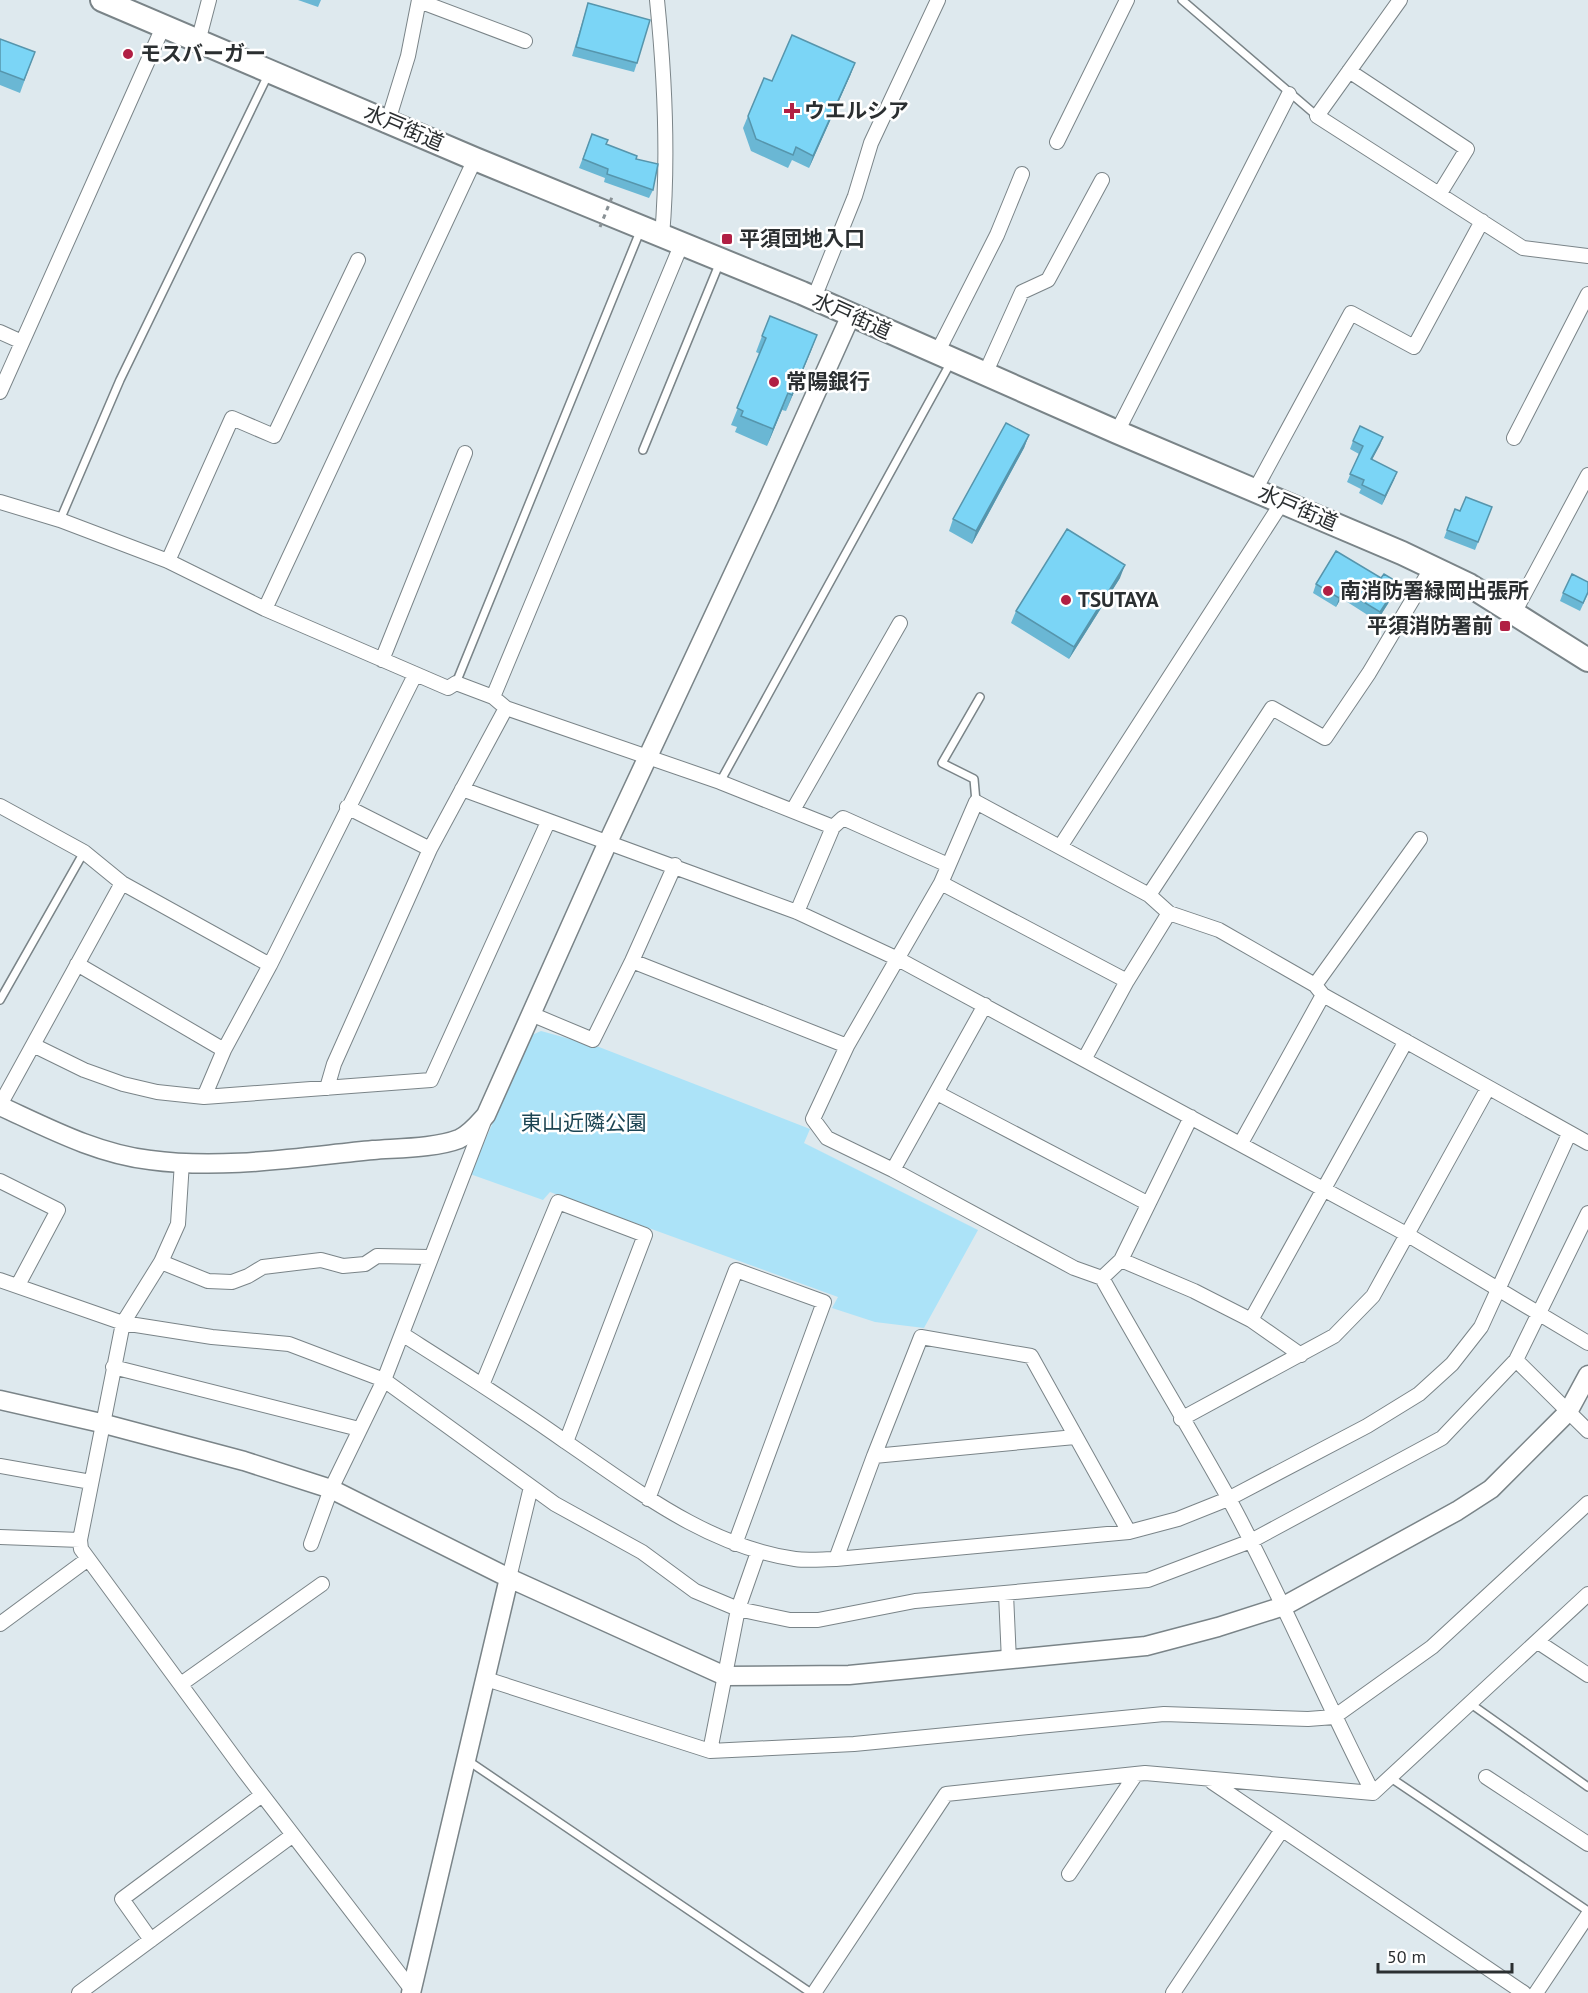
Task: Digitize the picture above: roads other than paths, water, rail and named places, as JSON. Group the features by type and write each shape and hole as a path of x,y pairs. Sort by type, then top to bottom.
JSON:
{"main road":[{"name":"水戸街道","path":"102,0 475,159 814,298 944,357 1432,567 1514,613 1588,660"}],"street":[{"path":"198,42 209,0"},
{"path":"388,121 408,57 419,0 525,41"},
{"path":"493,697 662,235 666,141 665,83 657,0"},
{"path":"814,298 855,196 871,144 938,0"},
{"path":"1057,142 1127,0"},
{"path":"1400,0 1317,116 1523,248 1588,256"},
{"path":"0,392 163,27"},
{"path":"1349,70 1467,148 1440,193"},
{"path":"1117,432 1289,94"},
{"path":"265,609 475,159"},
{"path":"944,357 1022,174"},
{"path":"985,374 1022,292 1048,280 1102,180"},
{"path":"1255,490 1351,313 1414,347 1482,221"},
{"path":"168,561 232,418 274,436 358,260"},
{"path":"1514,438 1588,294"},
{"path":"311,1544 331,1489 384,1380 429,1257 486,1115 608,842 649,759 851,315"},
{"path":"0,332 22,342"},
{"path":"382,660 465,453"},
{"path":"1514,613 1588,475"},
{"path":"1060,847 1283,501"},
{"path":"0,502 60,520 168,561 265,609 448,688 456,683 493,697 506,708 720,782 833,827"},
{"path":"1149,895 1272,708 1325,738 1369,673 1432,567"},
{"path":"794,810 900,623"},
{"path":"204,1097 224,1050 270,965 415,675"},
{"path":"327,1088 334,1064 430,849 506,708"},
{"path":"462,789 548,822 675,865 797,912 898,958 1408,1235 1588,1343"},
{"path":"1373,1793 1334,1717 1284,1606 1251,1541 1102,1278 1074,1268 893,1170 827,1138 813,1119 847,1046 941,883 976,802 1149,895 1169,913 1219,930 1406,1041 1588,1143"},
{"path":"0,806 84,852 122,883 270,965"},
{"path":"347,807 430,849"},
{"path":"797,912 833,827 843,818 948,865"},
{"path":"33,1045 84,1070 123,1084 157,1092 204,1097 431,1080 548,822"},
{"path":"1241,1143 1319,990 1420,839"},
{"path":"531,1014 593,1040 675,865"},
{"path":"122,883 0,1105 107,1152 149,1160 182,1162 250,1162 443,1142 459,1139 473,1130 486,1115"},
{"path":"941,883 1127,981"},
{"path":"1085,1058 1127,981 1169,913"},
{"path":"632,961 847,1046"},
{"path":"77,964 224,1050"},
{"path":"893,1170 985,1005"},
{"path":"1251,1320 1406,1041"},
{"path":"1181,1419 1334,1336 1373,1296 1488,1088"},
{"path":"937,1094 1147,1203"},
{"path":"1102,1278 1120,1260 1191,1117"},
{"path":"402,1334 482,1385 648,1499 687,1522 758,1552 798,1560 836,1559 1129,1532 1178,1519 1228,1499 1367,1426 1419,1394 1452,1364 1481,1327 1569,1134"},
{"path":"182,1162 178,1224 161,1262 123,1323 101,1423 80,1540 81,1549 262,1795 411,1991"},
{"path":"0,1181 58,1210 18,1285"},
{"path":"482,1385 558,1202 645,1234 566,1442"},
{"path":"0,1280 123,1323 212,1337 289,1344 384,1380 555,1504 642,1552 695,1591 738,1609 790,1620 818,1620 915,1601 1148,1580 1251,1541 1442,1438 1516,1360 1540,1316 1588,1213"},
{"path":"161,1262 208,1281 232,1282 249,1276 263,1267 321,1260 343,1266 365,1264 377,1256 429,1257"},
{"path":"1120,1260 1194,1291 1251,1320 1301,1355"},
{"path":"648,1499 736,1270 824,1302 735,1544"},
{"path":"836,1559 921,1337 1031,1356 1129,1532"},
{"path":"1516,1360 1588,1431"},
{"path":"113,1367 359,1429"},
{"path":"0,1400 101,1423 244,1461 331,1489 509,1578 725,1676 849,1675 1146,1646 1284,1606 1457,1511 1491,1489 1568,1412 1588,1375"},
{"path":"874,1456 1075,1437"},
{"path":"0,1466 91,1482"},
{"path":"411,1991 531,1487"},
{"path":"486,1679 710,1751 854,1744 1164,1714 1308,1719 1334,1717 1432,1647 1588,1503"},
{"path":"0,1537 80,1540"},
{"path":"710,1751 738,1609 758,1552"},
{"path":"0,1624 88,1559"},
{"path":"181,1684 322,1584"},
{"path":"1006,1594 1009,1661"},
{"path":"812,1993 946,1794 1136,1774 1373,1793 1588,1594"},
{"path":"1538,1642 1588,1675"},
{"path":"1069,1874 1136,1774"},
{"path":"1486,1777 1588,1844"},
{"path":"1210,1780 1281,1831 1524,1993"},
{"path":"151,1940 122,1899 262,1795"},
{"path":"1173,1993 1281,1831"},
{"path":"79,1993 293,1835"},
{"path":"1536,1993 1588,1913"}],"lane":[{"path":"1182,0 1317,116"},
{"path":"60,520 120,380 270,72"},
{"path":"456,683 662,235"},
{"path":"643,450 721,260"},
{"path":"720,782 944,357"},
{"path":"976,802 974,779 942,763 980,697"},
{"path":"0,1000 84,852"},
{"path":"1471,1704 1588,1787"},
{"path":"467,1760 812,1993"},
{"path":"1391,1778 1588,1913"}],"place":[{"name":"モスバーガー","path":"128,54"},
{"name":"ウエルシア","path":"792,111"},
{"name":"平須団地入口","path":"727,239"},
{"name":"常陽銀行","path":"774,382"},
{"name":"南消防署緑岡出張所","path":"1328,591"},
{"name":"TSUTAYA","path":"1066,600"},
{"name":"平須消防署前","path":"1505,626"}],"park label":[{"name":"東山近隣公園","path":"584,1123"}]}
